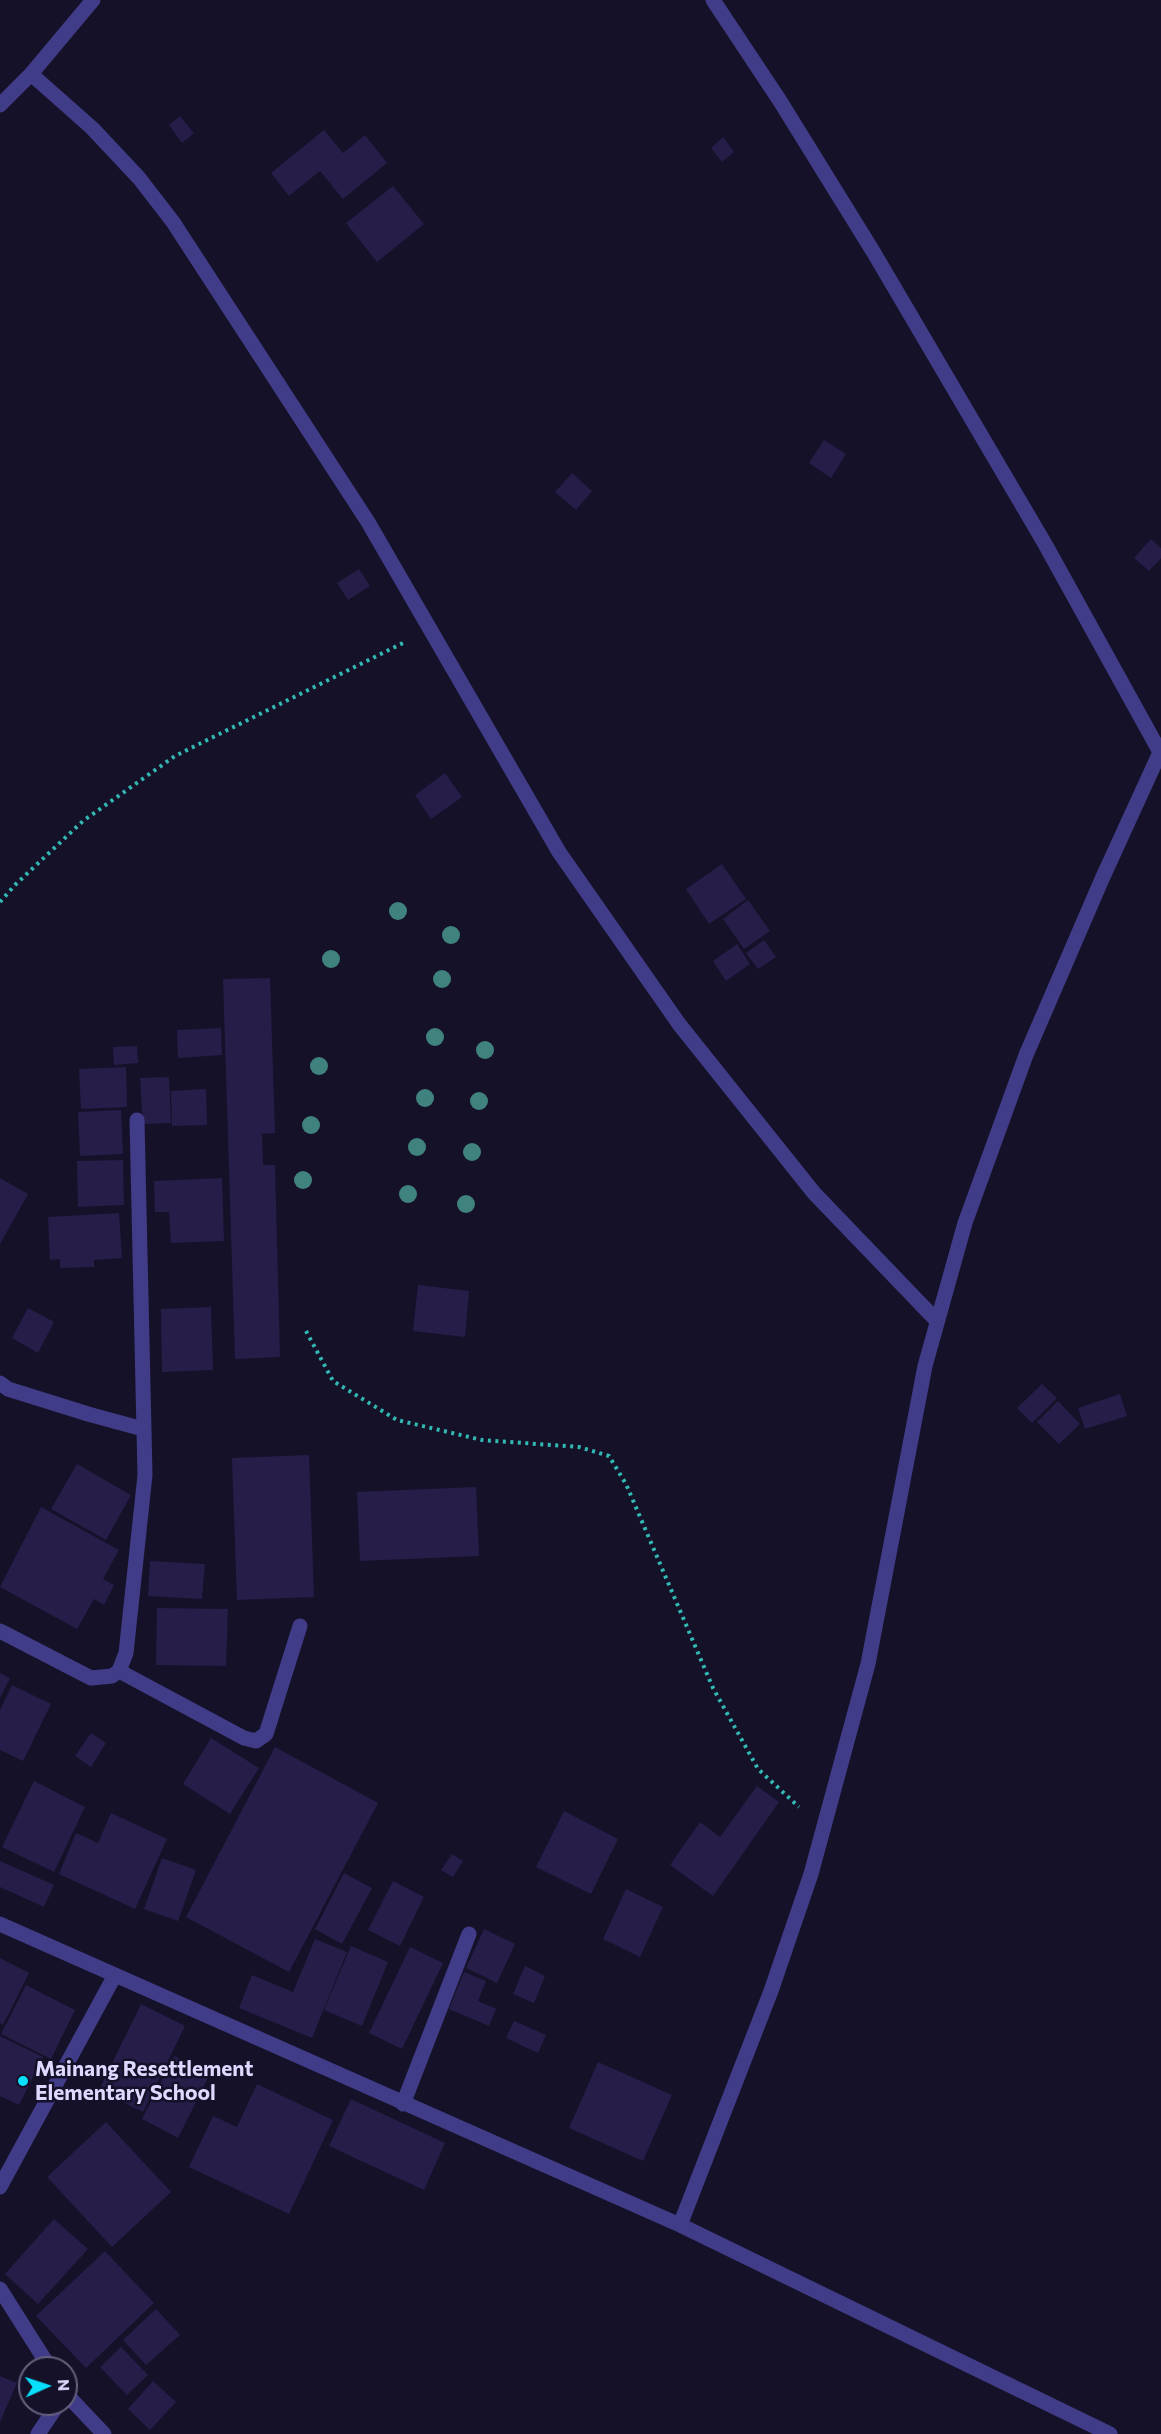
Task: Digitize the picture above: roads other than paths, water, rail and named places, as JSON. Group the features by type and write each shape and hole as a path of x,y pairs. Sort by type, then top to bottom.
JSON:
{"street":[{"path":"0,105 31,74 93,0"},
{"path":"680,2226 771,1990 824,1830 868,1664 925,1366 965,1223 1026,1055 1160,751 1045,544 886,273 780,100 713,0"},
{"path":"31,74 92,128 139,178 173,222 368,522 559,852 679,1024 814,1193 937,1321"},
{"path":"0,1631 91,1678 112,1676 119,1671 126,1653 144,1475 136,1120"},
{"path":"0,1383 8,1389 76,1411 143,1429"},
{"path":"119,1671 244,1738 256,1741 266,1734 300,1626"},
{"path":"0,1924 680,2226 1110,2434"},
{"path":"403,2104 469,1934"},
{"path":"0,2187 115,1975"},
{"path":"0,2289 42,2356"},
{"path":"78,2407 104,2434"},
{"path":"38,2434 49,2416"}],"place":[{"name":"Mainang Resettlement Elementary School","path":"23,2081"}]}
